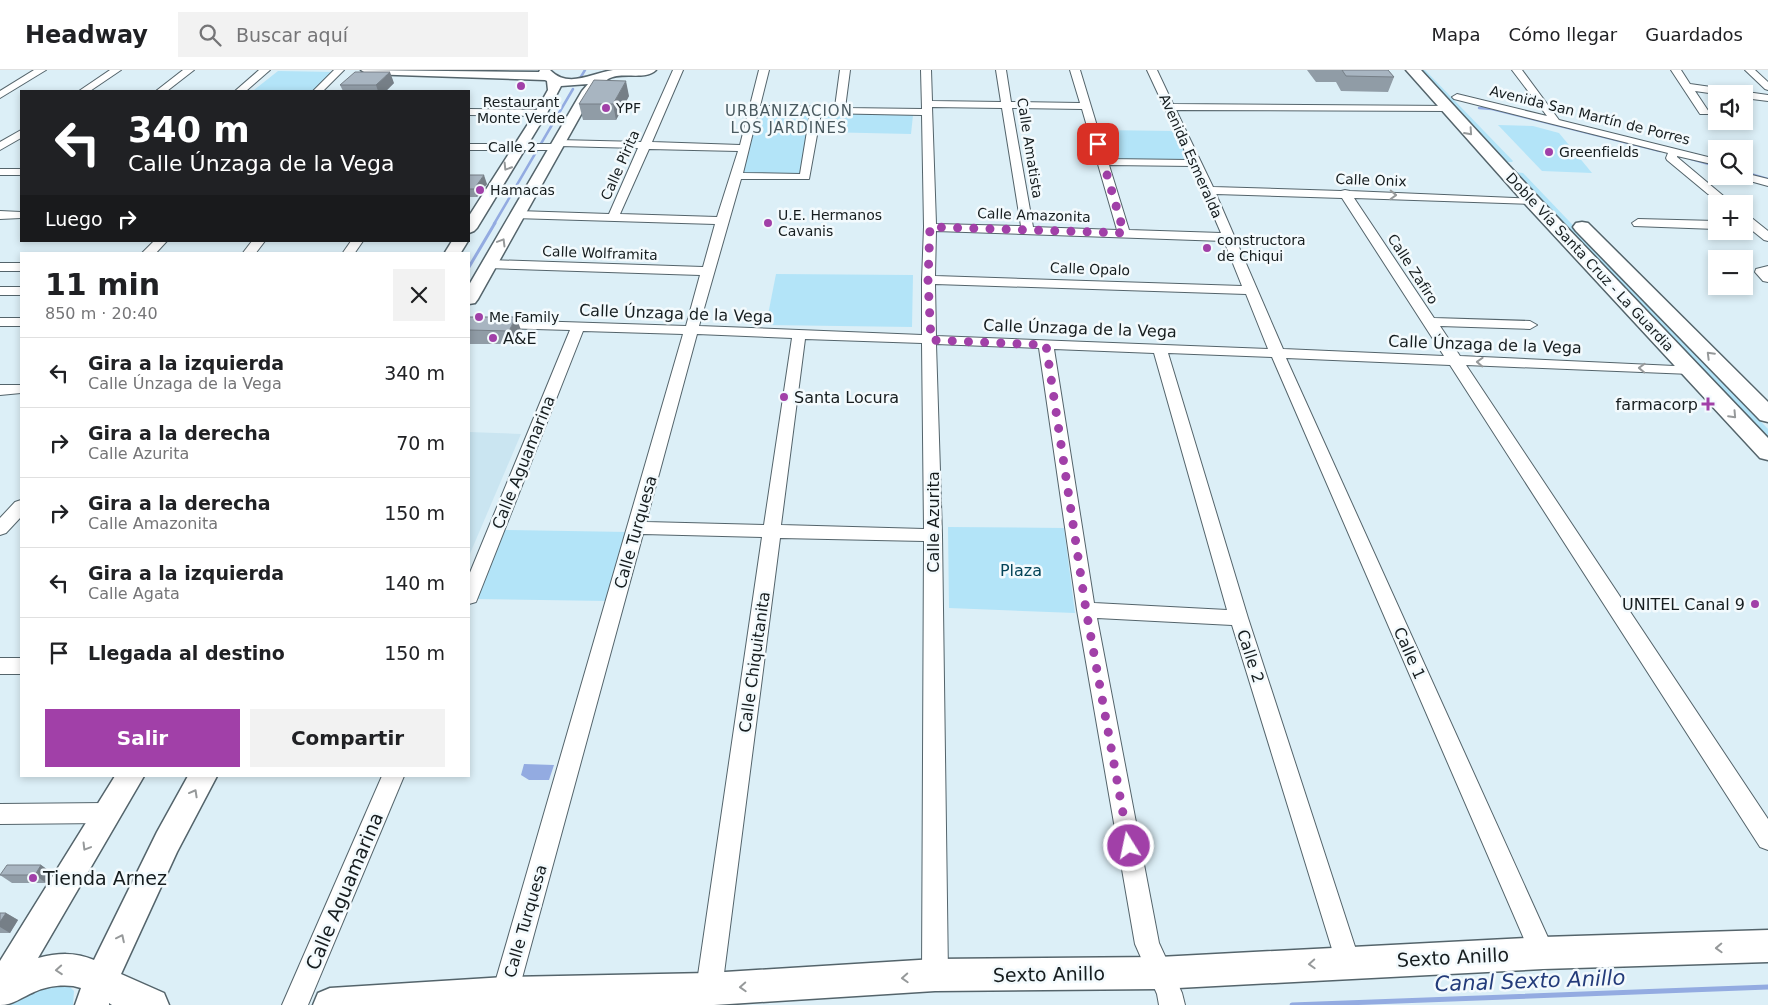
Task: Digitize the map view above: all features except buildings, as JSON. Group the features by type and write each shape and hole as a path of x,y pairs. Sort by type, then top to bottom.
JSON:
{"highway":[{"name":"Doble Vía Santa Cruz - La Guardia","path":"1413,70 1495,136"},
{"name":"Doble Vía Santa Cruz - La Guardia","path":"1431,70 1452,103 1494,160 1768,452"},
{"path":"1494,160 1524,167 1507,174"},
{"name":"Doble Vía Santa Cruz - La Guardia","path":"1572,216 1768,415"}],"main road":[{"path":"367,70 549,75 567,82 581,82 614,73 650,70"},
{"path":"470,298 518,215 553,146 588,91 614,73"},
{"path":"470,226 522,147 554,90 555,85 549,75"},
{"path":"0,991 129,777"},
{"path":"96,993 167,842 202,777"},
{"name":"Sexto Anillo","path":"330,1005 505,993 709,989 935,975 1166,990 1348,962 1543,953 1768,946"},
{"path":"0,991 30,976 58,969 82,971 96,993 152,1005"}],"street":[{"path":"0,95 41,70"},
{"path":"86,90 116,70"},
{"path":"163,90 189,70"},
{"path":"241,90 265,70"},
{"path":"319,90 339,70"},
{"name":"Calle Pirita","path":"613,218 678,70"},
{"name":"Calle Turquesa","path":"505,993 744,148 764,70"},
{"path":"840,110 845,70"},
{"name":"Calle Azurita","path":"926,70 930,227 928,280 931,340 933,535 935,975"},
{"name":"Calle Amatista","path":"1001,70 1028,230"},
{"path":"1075,70 1124,233"},
{"name":"Avenida Esmeralda","path":"1152,70 1209,190 1277,353"},
{"path":"1517,70 1556,122"},
{"path":"1676,70 1704,112"},
{"path":"1750,70 1768,87"},
{"path":"1688,87 1708,90"},
{"path":"1753,96 1768,98"},
{"name":"Avenida San Martín de Porres","path":"1169,107 1452,103 1556,122 1672,154 1708,166"},
{"path":"754,109 840,110 1086,106"},
{"path":"736,176 805,177 816,110"},
{"path":"470,112 541,113"},
{"name":"Avenida San Martín de Porres","path":"1482,115 1502,115 1708,161"},
{"path":"0,147 20,134"},
{"name":"Calle 2","path":"470,147 645,145 744,148"},
{"path":"1672,154 1717,195"},
{"path":"1104,162 1196,164"},
{"path":"1753,171 1768,175"},
{"path":"0,172 20,172"},
{"path":"1753,179 1768,183"},
{"name":"Calle Onix","path":"1209,190 1345,193 1532,201"},
{"name":"Calle Zafiro","path":"1345,193 1768,839"},
{"path":"0,214 20,215"},
{"path":"518,215 722,221"},
{"path":"1638,222 1708,225"},
{"name":"Calle Amazonita","path":"930,227 1227,237"},
{"path":"1753,228 1768,237"},
{"path":"149,252 160,242"},
{"path":"250,252 258,242"},
{"name":"Calle Wolframita","path":"490,264 709,271"},
{"path":"0,267 20,267"},
{"path":"1768,270 1761,272 1768,278"},
{"name":"Calle Opalo","path":"928,280 1251,290"},
{"path":"0,291 20,291"},
{"path":"0,322 20,322"},
{"path":"1430,322 1530,325"},
{"name":"Calle Únzaga de la Vega","path":"470,324 692,330 1691,370"},
{"name":"Calle Aguamarina","path":"470,595 578,327"},
{"name":"Calle Chiquitanita","path":"709,989 799,335"},
{"path":"1046,345 1086,610 1147,944 1166,990"},
{"name":"Calle 2","path":"1160,349 1239,618 1348,962"},
{"name":"Calle 1","path":"1277,353 1543,953"},
{"path":"0,529 20,507"},
{"path":"637,528 933,535"},
{"path":"1086,610 1239,618"},
{"path":"0,666 20,666"},
{"name":"Calle Aguamarina","path":"296,1005 393,777"},
{"path":"0,814 106,813"}],"shaded area":[{"path":"470,432 521,434 470,554"},
{"path":"524,764 554,765 549,780 529,780 521,775"}],"green space":[{"path":"1416,70 1425,70 1513,161 1503,162"},
{"path":"278,71 336,72 316,90 254,90"},
{"path":"811,111 804,175 741,174 758,112"},
{"path":"825,113 913,115 911,134 821,132"},
{"name":"Greenfields","path":"1498,125 1533,126 1559,133 1592,173 1542,171"},
{"path":"1097,130 1175,131 1189,160 1109,161 1105,159"},
{"path":"1515,173 1523,173 1768,429 1768,445"},
{"path":"776,274 913,275 912,327 766,325"},
{"name":"Plaza","path":"948,527 1064,528 1075,613 949,608"},
{"path":"503,530 628,532 608,601 474,599"},
{"path":"67,984 74,991 73,1005 9,1005 29,992"}],"waterway":[{"path":"579,80 585,70"},
{"path":"494,224 573,89"},
{"path":"1479,108 1492,109 1660,151"},
{"path":"1691,159 1708,164"},
{"path":"1753,175 1768,179"},
{"path":"470,265 495,223"},
{"name":"Canal Sexto Anillo","path":"1292,1005 1768,987"}],"place":[{"name":"Restaurant Monte Verde","path":"521,86"},
{"name":"YPF","path":"606,108"},
{"name":"Greenfields","path":"1549,152"},
{"name":"Hamacas","path":"480,190"},
{"name":"U.E. Hermanos Cavanis","path":"768,223"},
{"name":"constructora de Chiqui","path":"1207,248"},
{"name":"Me Family","path":"479,317"},
{"name":"A&E","path":"493,338"},
{"name":"Santa Locura","path":"784,397"},
{"name":"farmacorp","path":"1708,404"},
{"name":"UNITEL Canal 9","path":"1755,604"},
{"name":"Tienda Arnez","path":"33,878"}],"district":[{"name":"URBANIZACION LOS JARDINES","path":"789,120"}],"route":[{"path":"1098,144 1124,233 930,227 928,280 931,340 1046,345 1086,610 1129,846"}]}
